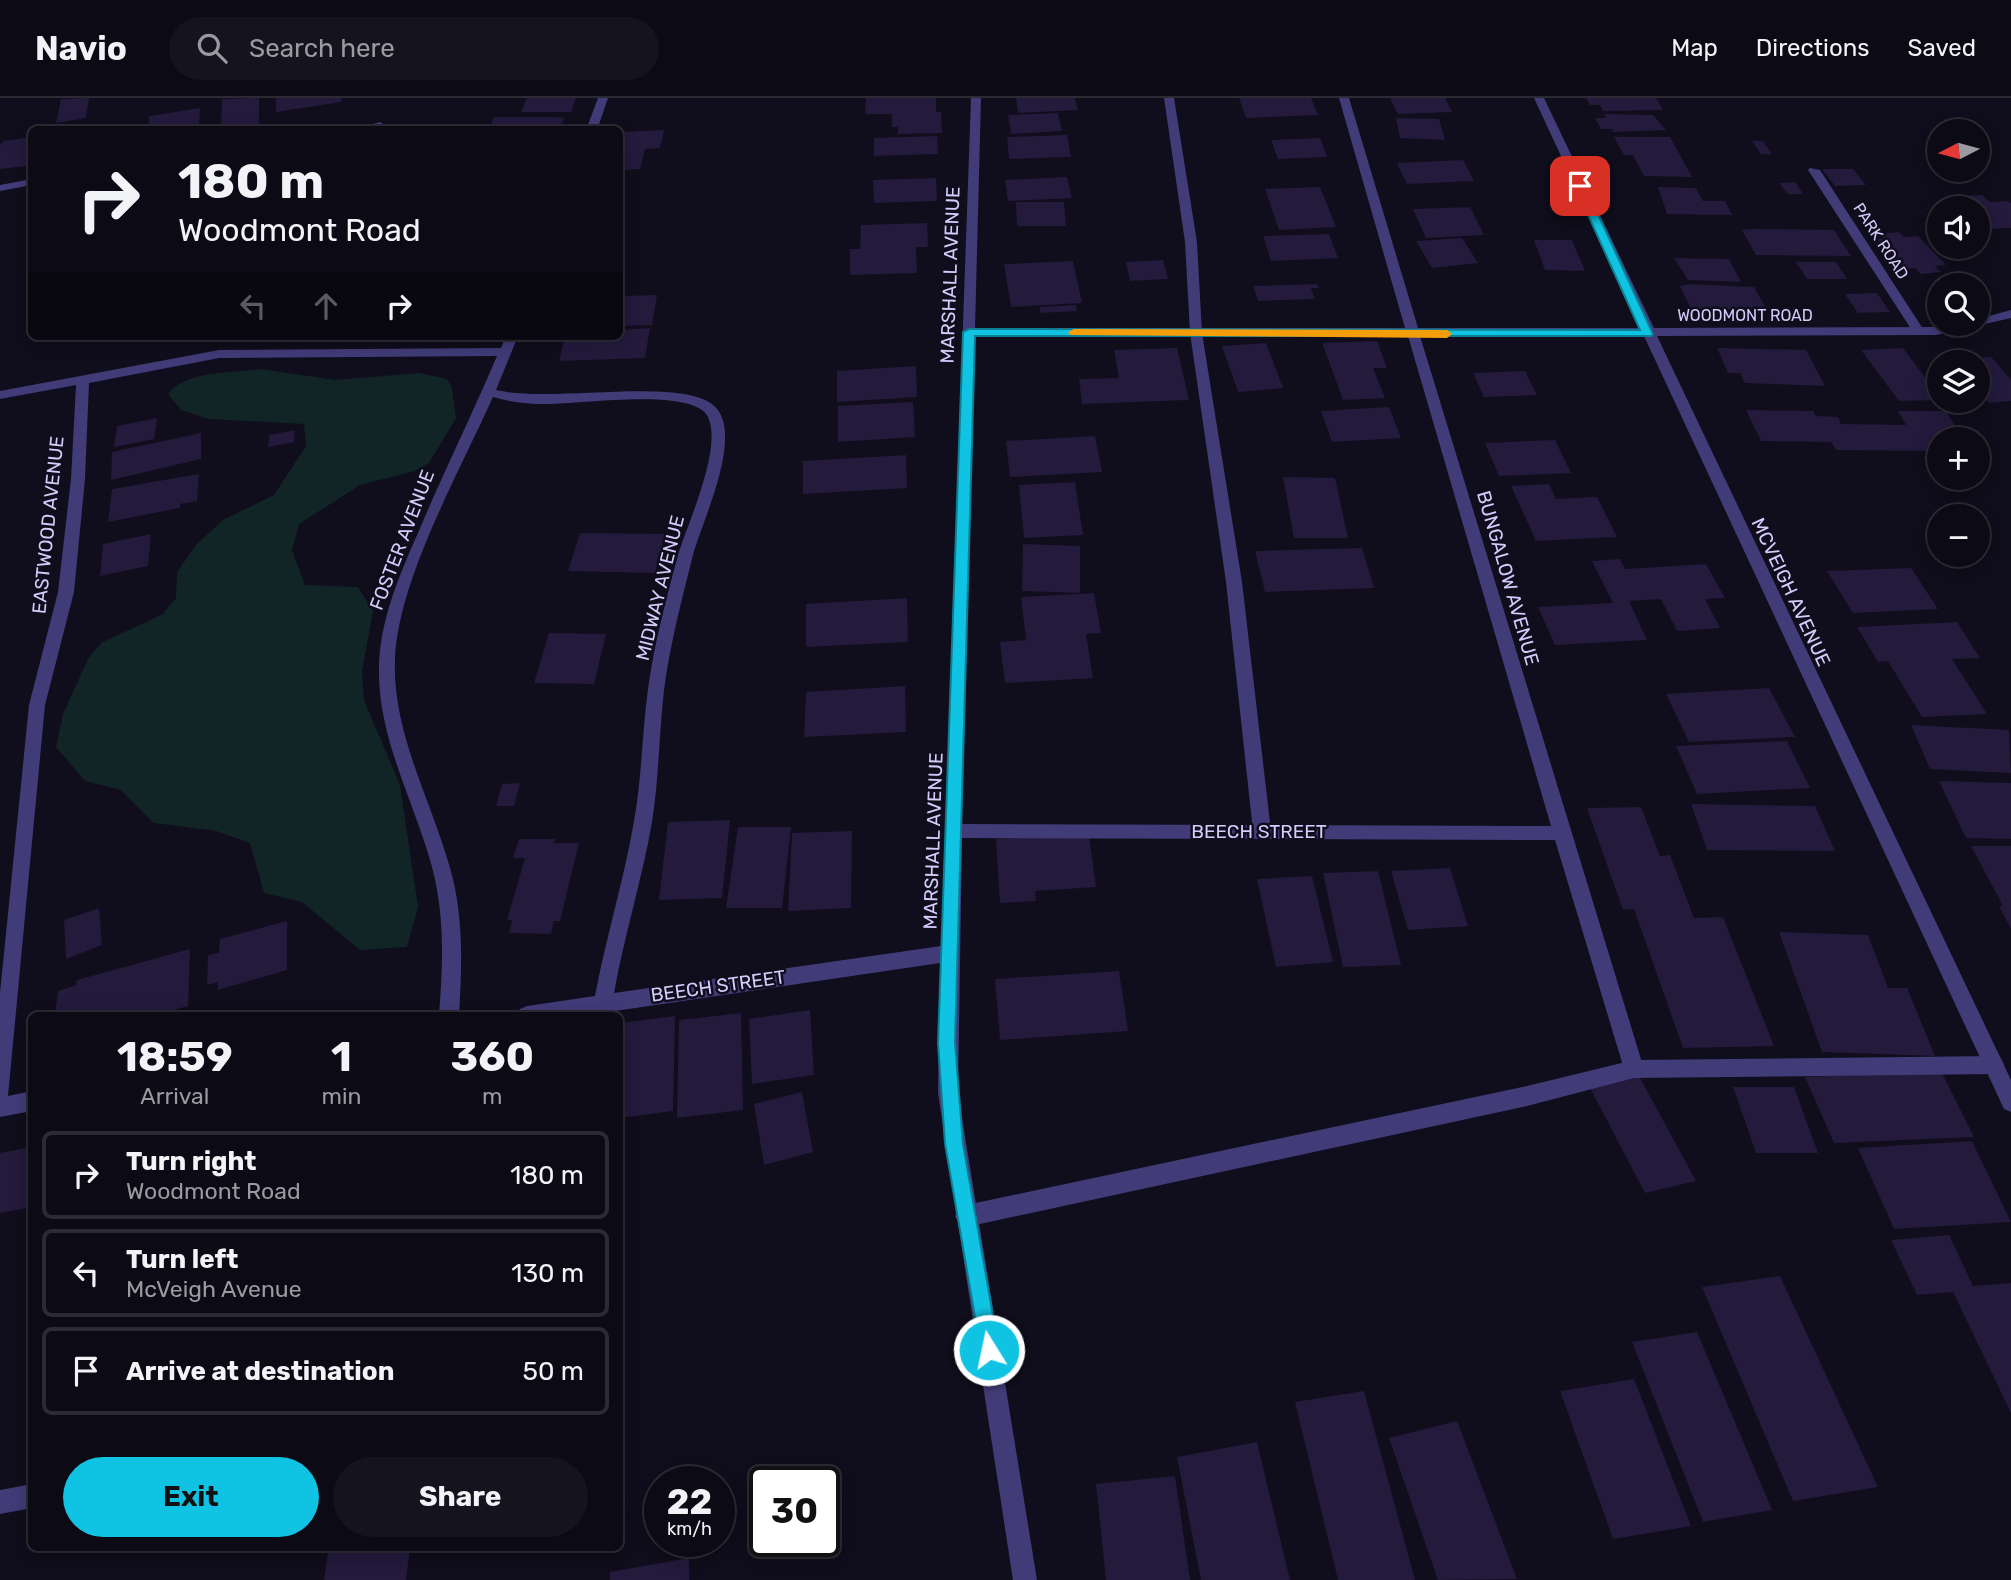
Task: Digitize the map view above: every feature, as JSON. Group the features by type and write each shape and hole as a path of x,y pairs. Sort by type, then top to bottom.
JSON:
{"street":[{"path":"592,126 603,98"},
{"name":"MARSHALL AVENUE","path":"976,98 948,1093 1025,1580"},
{"path":"1169,98 1191,242 1196,333 1234,582 1262,831"},
{"name":"BUNGALOW AVENUE","path":"1344,98 1634,1069"},
{"name":"MCVEIGH AVENUE","path":"1539,98 1647,334 2011,1102"},
{"path":"375,126 380,125"},
{"name":"PARK ROAD","path":"1814,170 1919,332"},
{"path":"0,188 28,184"},
{"name":"WOODMONT ROAD","path":"1990,319 2011,314"},
{"name":"WOODMONT ROAD","path":"969,332 1647,334 1927,331"},
{"name":"FOSTER AVENUE","path":"449,1012 453,925 442,867 415,798 392,720 387,676 391,622 407,575 510,340"},
{"path":"0,395 183,360 244,352 506,352"},
{"name":"EASTWOOD AVENUE","path":"0,1091 37,705 66,592 78,479 83,378"},
{"name":"MIDWAY AVENUE","path":"488,392 507,399 534,401 674,397 708,408 717,418 719,430 714,470 689,542 664,642 656,690 648,788 640,838 603,1003"},
{"name":"BEECH STREET","path":"955,831 1563,833"},
{"name":"BEECH STREET","path":"546,1012 950,953"},
{"path":"966,1216 1527,1096 1634,1069 1994,1065"},
{"path":"0,1107 28,1102"},
{"path":"0,1502 28,1497"}],"green space":[{"path":"261,369 335,380 419,373 447,379 452,388 456,418 429,463 415,471 360,485 299,524 292,550 305,585 358,587 373,611 362,671 364,700 400,785 418,907 407,947 360,950 302,902 264,893 250,843 216,831 154,823 121,790 85,781 56,747 63,714 88,659 101,643 163,614 176,598 177,572 196,545 223,520 274,495 306,446 304,424 209,419 181,410 168,394 176,386 198,377"}],"building":[{"path":"89,98 86,118 56,123 61,99"},
{"path":"259,98 259,126 221,126 222,99"},
{"path":"276,98 341,98 341,102 276,112"},
{"path":"527,98 576,98 571,112 521,112"},
{"path":"866,98 936,98 936,112 941,112 942,133 898,134 898,127 892,127 892,114 865,114"},
{"path":"1016,98 1075,98 1078,110 1018,113"},
{"path":"1239,98 1311,98 1318,115 1246,118"},
{"path":"1390,98 1445,98 1452,112 1398,114"},
{"path":"1586,98 1656,98 1663,110 1603,111 1600,105 1590,105"},
{"path":"200,108 199,126 148,126 149,116"},
{"path":"1058,113 1062,131 1011,134 1008,115"},
{"path":"1604,114 1653,115 1666,130 1613,132 1612,129 1601,129 1595,118 1606,118"},
{"path":"494,117 564,118 561,126 490,126"},
{"path":"1396,118 1439,119 1445,140 1400,138"},
{"path":"664,130 660,148 645,149 640,169 623,170 623,132"},
{"path":"1067,135 1071,157 1009,159 1007,137"},
{"path":"937,136 938,154 874,156 874,138"},
{"path":"1614,137 1670,137 1692,177 1644,176 1633,155 1624,155"},
{"path":"28,138 27,166 0,169 0,145 3,141"},
{"path":"1320,138 1327,157 1278,159 1271,140"},
{"path":"1752,141 1763,141 1772,154 1761,154"},
{"path":"1463,160 1474,181 1407,184 1397,163"},
{"path":"1822,169 1853,169 1866,185 1835,186"},
{"path":"1067,177 1072,198 1008,201 1005,180"},
{"path":"936,178 937,201 874,203 873,180"},
{"path":"1795,182 1803,194 1788,194 1779,183"},
{"path":"1320,187 1336,227 1279,230 1265,189"},
{"path":"1658,187 1696,188 1703,201 1725,201 1732,215 1667,214"},
{"path":"1016,202 1064,202 1066,226 1017,226"},
{"path":"1990,202 2011,203 2011,228 1990,229"},
{"path":"1470,207 1484,235 1426,238 1413,209"},
{"path":"927,223 928,247 916,247 917,273 850,275 850,249 860,249 861,225"},
{"path":"1742,230 1834,230 1851,256 1756,255"},
{"path":"1899,232 1904,237 1918,236 1927,245 1927,259 1940,259 1946,265 1935,266 1941,272 1921,274 1915,268 1904,269 1877,239 1884,239 1879,234"},
{"path":"1329,234 1338,258 1271,261 1263,236"},
{"path":"1462,238 1478,263 1432,268 1416,241"},
{"path":"1534,240 1572,240 1585,271 1545,270"},
{"path":"1674,258 1729,259 1741,282 1688,280"},
{"path":"1163,260 1168,279 1130,281 1126,262"},
{"path":"1073,261 1082,303 1011,307 1004,264"},
{"path":"1796,262 1836,262 1847,279 1807,279"},
{"path":"1317,284 1319,288 1311,288 1315,299 1258,301 1253,286"},
{"path":"1689,284 1754,287 1767,310 1691,309 1680,286"},
{"path":"1877,293 1890,312 1858,313 1845,294"},
{"path":"657,295 652,325 623,326 623,296"},
{"path":"1076,305 1077,311 1040,313 1040,307"},
{"path":"650,328 645,358 559,361 564,340 623,340 623,330"},
{"path":"1377,341 1387,368 1373,368 1385,398 1343,400 1322,343"},
{"path":"1266,343 1283,388 1238,392 1222,346"},
{"path":"1177,348 1189,400 1082,404 1079,379 1119,378 1114,350"},
{"path":"1717,348 1806,350 1825,386 1745,383 1740,373 1728,373"},
{"path":"1903,348 1927,380 1927,400 1899,401 1861,350"},
{"path":"1990,357 2011,380 2011,401 1990,403"},
{"path":"916,366 917,397 837,402 837,371"},
{"path":"1525,371 1537,395 1484,397 1473,373"},
{"path":"913,402 915,437 838,442 838,406"},
{"path":"1389,407 1401,438 1332,442 1321,411"},
{"path":"1746,410 1813,411 1816,416 1838,417 1841,424 1906,425 1898,411 1927,411 1947,413 1956,427 1927,427 1927,451 1836,450 1831,442 1761,441"},
{"path":"157,418 154,439 114,447 117,426"},
{"path":"295,430 294,442 268,447 269,435"},
{"path":"201,433 201,459 111,480 112,452"},
{"path":"1095,436 1102,472 1010,477 1006,441"},
{"path":"1555,440 1571,473 1499,476 1485,443"},
{"path":"906,455 907,488 803,494 803,461"},
{"path":"199,474 197,501 180,504 180,508 108,522 112,489"},
{"path":"1283,477 1335,478 1348,538 1294,538"},
{"path":"1075,482 1083,535 1024,538 1019,485"},
{"path":"1549,484 1556,499 1597,497 1617,537 1536,541 1511,486"},
{"path":"580,533 665,534 655,573 568,571"},
{"path":"151,534 148,566 100,576 103,544"},
{"path":"1023,544 1080,546 1080,593 1022,591"},
{"path":"1362,548 1374,588 1265,592 1255,551"},
{"path":"1620,559 1625,569 1706,564 1725,598 1705,599 1720,628 1677,631 1661,599 1629,601 1647,640 1555,645 1538,607 1613,603 1592,561"},
{"path":"1911,568 1938,609 1853,613 1827,571"},
{"path":"1094,593 1101,633 1086,634 1093,678 1005,683 1000,642 1026,640 1021,597"},
{"path":"907,598 908,642 806,647 806,604"},
{"path":"1957,622 1980,658 1952,659 1987,714 1922,717 1888,661 1878,662 1857,627"},
{"path":"549,633 606,634 594,684 534,683"},
{"path":"905,686 906,732 804,737 806,692"},
{"path":"1769,688 1795,737 1689,742 1666,694"},
{"path":"1911,725 2009,730 2011,773 1930,769"},
{"path":"1787,741 1810,788 1697,794 1676,746"},
{"path":"1939,781 2011,783 2011,839 1966,838"},
{"path":"520,783 514,806 496,806 502,784"},
{"path":"1691,804 1815,806 1835,851 1707,850"},
{"path":"1641,807 1660,856 1670,855 1694,918 1723,917 1774,1046 1683,1048 1634,909 1623,910 1587,808"},
{"path":"730,820 722,898 659,900 668,822"},
{"path":"738,827 791,827 782,908 726,908"},
{"path":"852,831 851,908 788,911 792,833"},
{"path":"1089,834 1096,887 1035,891 1036,901 1000,903 996,839"},
{"path":"519,839 555,839 553,843 579,843 560,921 554,921 551,934 509,933 512,920 507,920 525,858 513,858"},
{"path":"1971,846 2011,846 2011,929 1999,906 2003,906"},
{"path":"1450,868 1468,926 1408,930 1391,871"},
{"path":"1378,871 1401,965 1343,967 1323,873"},
{"path":"1312,876 1333,962 1276,967 1257,879"},
{"path":"99,908 102,945 66,959 64,920"},
{"path":"287,921 287,970 218,990 218,982 207,985 208,955 219,953 220,939"},
{"path":"1779,932 1868,935 1888,988 1907,988 1935,1056 1822,1052"},
{"path":"190,949 188,1006 167,1012 55,1012 58,991 76,985 77,980"},
{"path":"1119,971 1128,1031 1000,1040 995,979"},
{"path":"810,1010 814,1075 752,1084 749,1019"},
{"path":"741,1013 743,1110 677,1118 679,1020"},
{"path":"675,1016 673,1111 623,1118 623,1023"},
{"path":"1941,1071 1974,1137 1834,1143 1805,1077"},
{"path":"1639,1076 1696,1181 1645,1193 1590,1088"},
{"path":"1733,1087 1794,1087 1818,1153 1756,1153"},
{"path":"802,1092 813,1152 764,1165 754,1104"},
{"path":"1972,1141 2011,1222 1894,1229 1858,1148"},
{"path":"28,1148 28,1208 0,1213 0,1153"},
{"path":"1949,1235 1973,1286 2011,1283 2011,1413 1953,1292 1917,1295 1891,1240"},
{"path":"1780,1276 1878,1487 1793,1501 1702,1287"},
{"path":"1697,1332 1772,1510 1703,1522 1632,1342"},
{"path":"1634,1379 1691,1526 1613,1539 1560,1391"},
{"path":"1364,1391 1415,1580 1338,1580 1295,1402"},
{"path":"1457,1421 1517,1579 1438,1580 1389,1438"},
{"path":"1257,1442 1290,1580 1201,1580 1177,1457"},
{"path":"1175,1476 1190,1580 1106,1580 1096,1484"},
{"path":"328,1551 410,1551 406,1580 324,1580"},
{"path":"689,1558 689,1580 610,1580 610,1572"}],"slow traffic":[{"path":"1074,332 1447,334"}],"route":[{"path":"989,1350 954,1144 948,1093 947,1043 969,332 1647,334 1580,186"}]}
